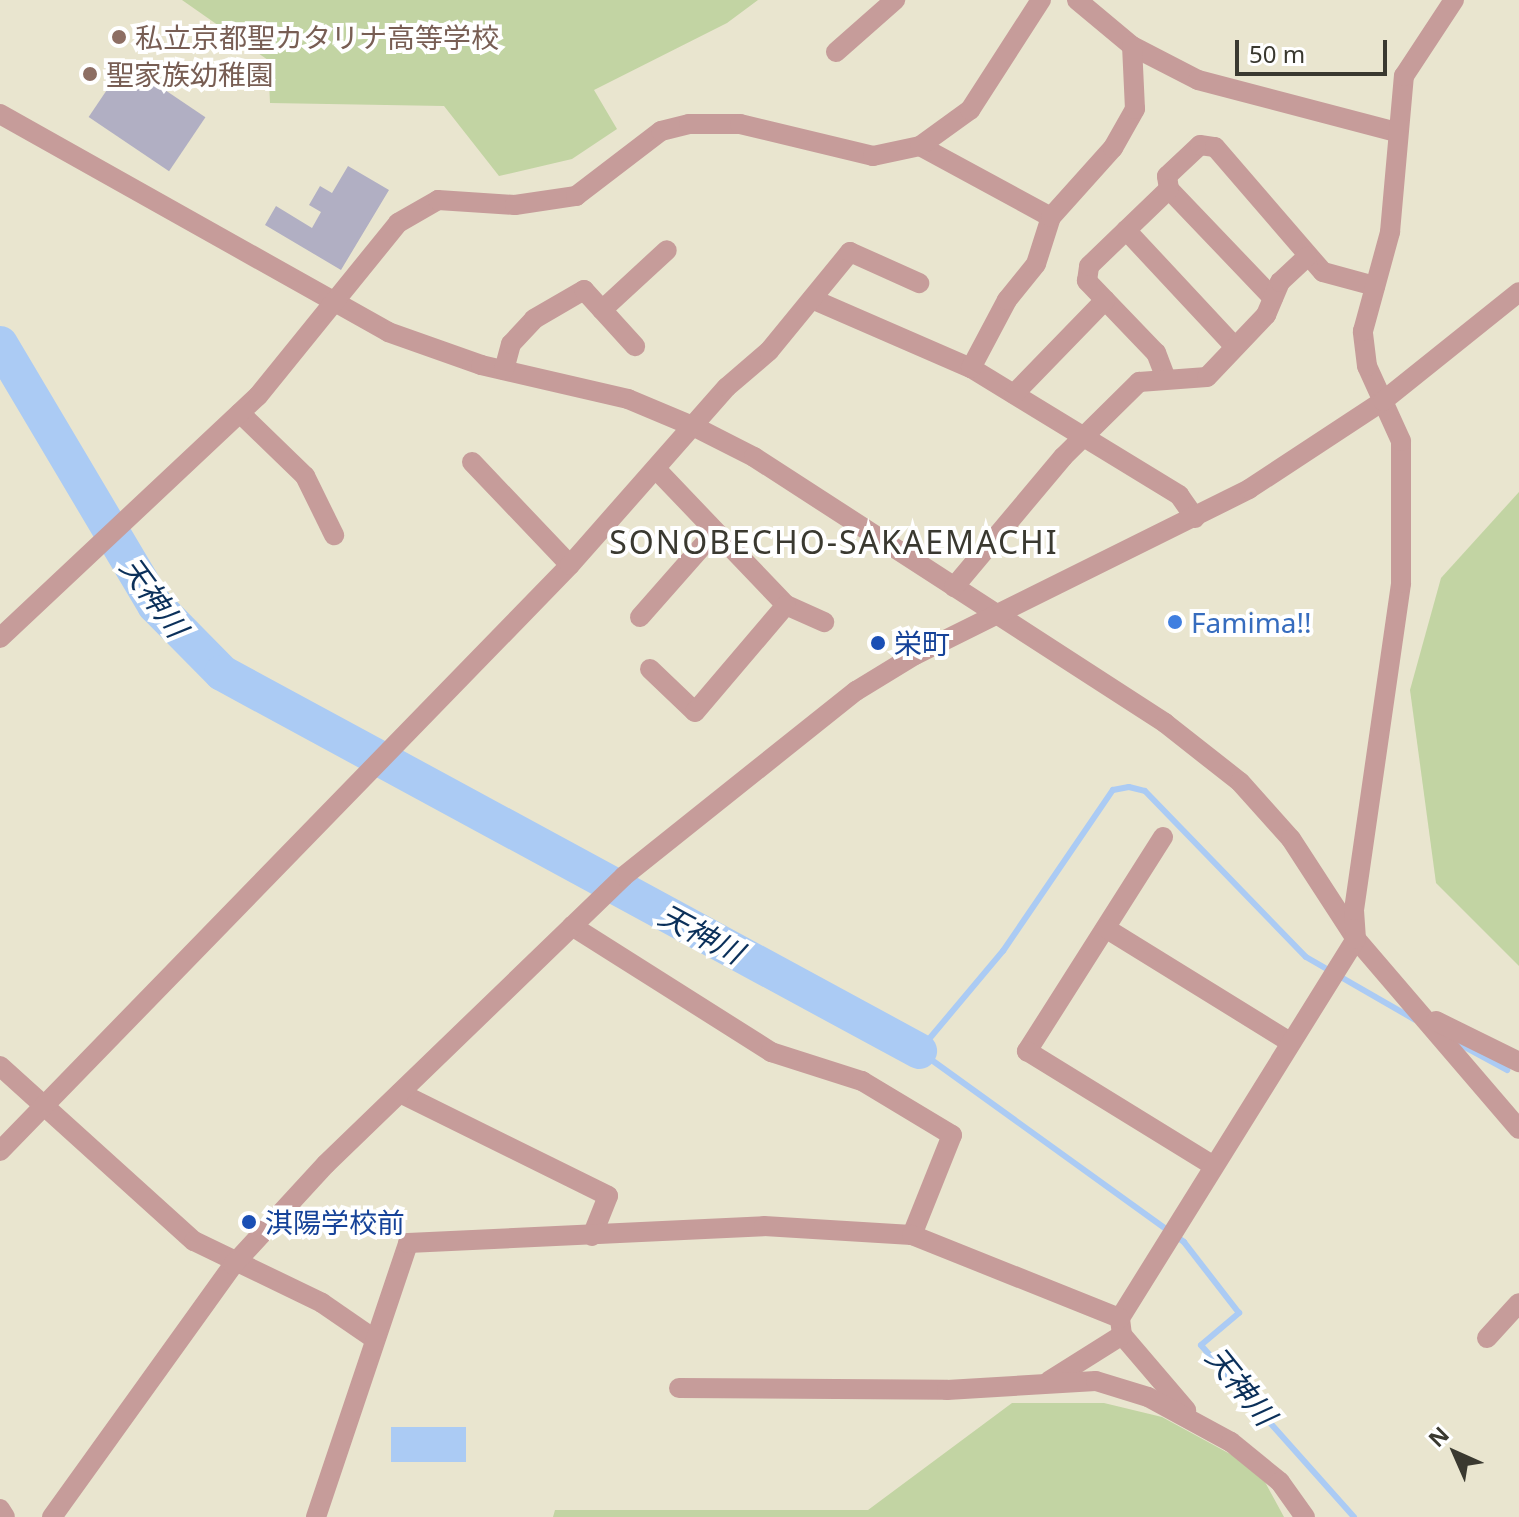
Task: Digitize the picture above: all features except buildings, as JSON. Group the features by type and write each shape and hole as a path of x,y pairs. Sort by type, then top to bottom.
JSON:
{"street":[{"path":"836,52 895,0"},
{"path":"0,638 240,413 335,306 398,223 438,200 515,205 576,196 661,131 689,124 740,124 873,156 920,146 970,110 1041,0"},
{"path":"1077,0 1132,46 1198,80 1396,132"},
{"path":"1049,1381 1121,1326 1212,1165 1288,1041 1356,939 1354,910 1401,583 1401,441 1362,348 1390,232 1396,132 1412,57 1454,0"},
{"path":"971,368 1007,300 1036,264 1051,217 1113,148 1135,109 1132,46"},
{"path":"0,114 335,306 437,351 628,399 695,427 954,587 1165,723 1240,782 1322,880 1356,939 1429,1017 1519,1129"},
{"path":"1273,298 1169,189 1167,176 1200,145 1215,147 1300,240 1307,257 1323,272 1375,286"},
{"path":"920,146 1051,217"},
{"path":"1165,376 1156,353 1087,281 1089,266 1169,189"},
{"path":"1126,230 1235,347"},
{"path":"602,310 667,250"},
{"path":"0,1151 391,753 570,565 812,299 850,252 919,283"},
{"path":"954,587 1085,436 1139,382 1165,376 1207,377 1307,257"},
{"path":"504,370 511,344 534,319 584,290 635,346"},
{"path":"52,1517 233,1265 400,1093 624,876 856,691 995,614 1195,518 1383,401 1519,292"},
{"path":"812,299 971,368 1179,495 1195,518"},
{"path":"1014,394 1105,300"},
{"path":"240,413 305,476 334,535"},
{"path":"472,462 570,565"},
{"path":"656,469 786,605 824,622"},
{"path":"640,617 714,533"},
{"path":"650,669 695,712 786,605"},
{"path":"1163,837 1027,1051 1212,1165"},
{"path":"572,926 771,1052 862,1081 952,1135 912,1235"},
{"path":"1107,929 1288,1041"},
{"path":"1429,1017 1519,1062"},
{"path":"0,1066 44,1109 194,1241 233,1265 322,1303 373,1338"},
{"path":"400,1093 608,1196 592,1236"},
{"path":"316,1517 373,1338 408,1243 764,1226 912,1235 1121,1326 1194,1418 1280,1482 1305,1517"},
{"path":"1487,1338 1519,1303"},
{"path":"679,1388 947,1390 1049,1381 1096,1381 1194,1418"},
{"path":"0,1509 5,1517"}],"green space":[{"path":"182,0 758,0 727,23 594,90 617,129 572,159 499,176 444,106 270,103 268,60"},
{"path":"1519,492 1519,966 1436,883 1410,690 1441,578"},
{"path":"1012,1403 1104,1403 1162,1417 1243,1461 1265,1482 1284,1517 553,1517 555,1510 868,1510"}],"water":[{"path":"391,1427 466,1427 466,1462 391,1462"}],"waterway":[{"name":"天神川","path":"0,344 155,605 222,673 919,1051"},
{"path":"1354,1517 1201,1345 1239,1313 1184,1242 919,1051 1003,951 1113,790 1129,787 1145,791 1306,957 1414,1019"},
{"path":"1452,1040 1507,1070"}],"place":[{"name":"私立京都聖カタリナ高等学校","path":"119,37"},
{"name":"聖家族幼稚園","path":"90,74"},
{"name":"Famima!!","path":"1175,622"},
{"name":"栄町","path":"878,643"},
{"name":"淇陽学校前","path":"249,1222"}],"district":[{"name":"SONOBECHO-SAKAEMACHI","path":"834,542"}]}
